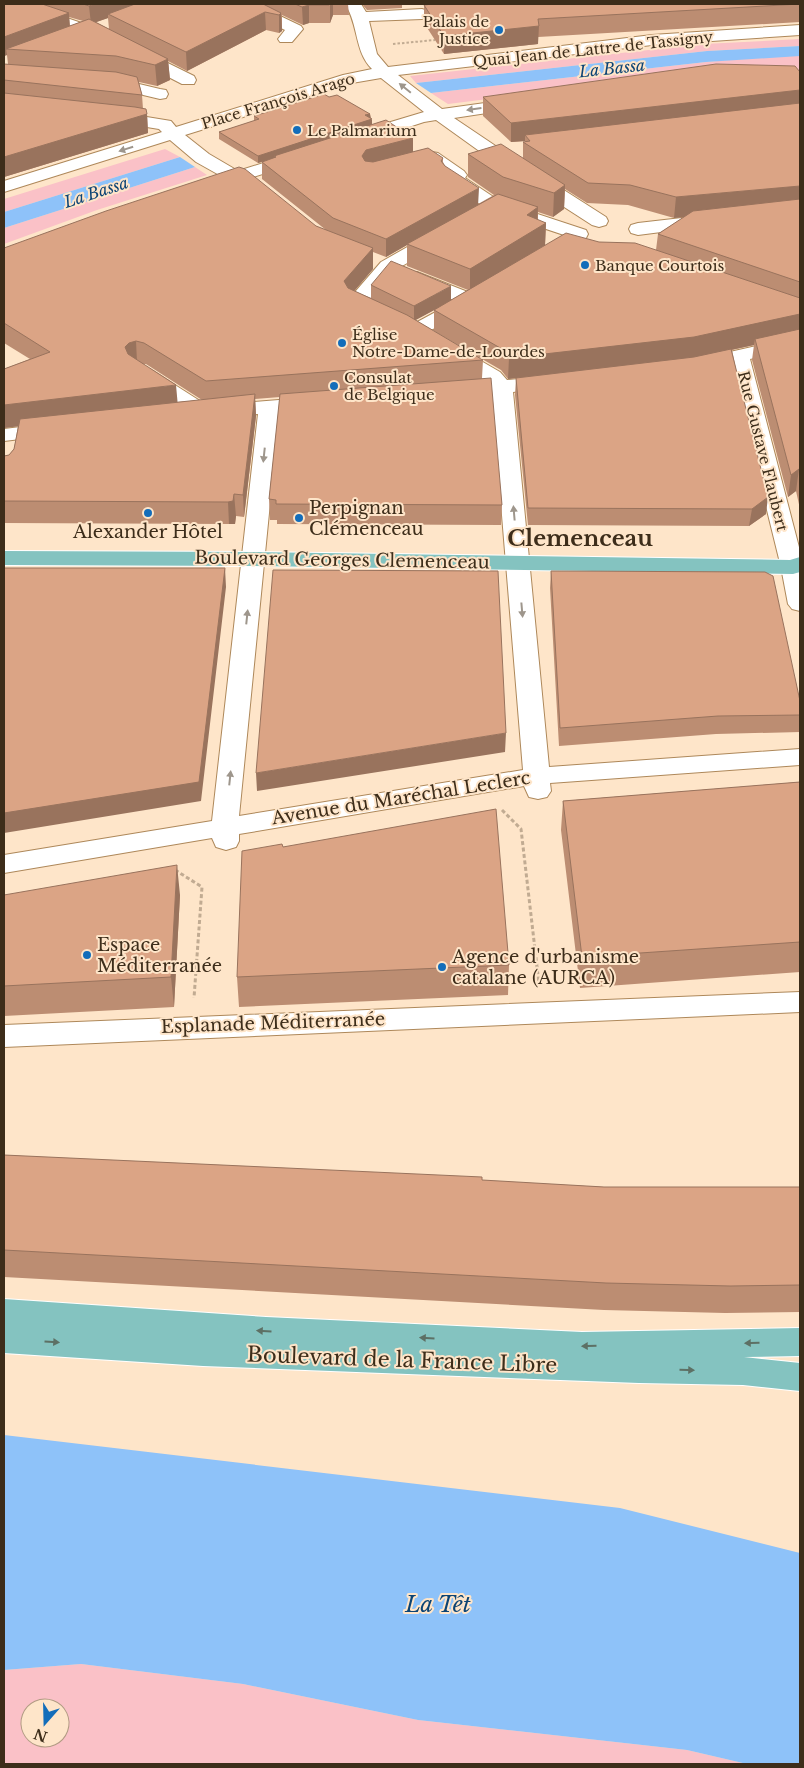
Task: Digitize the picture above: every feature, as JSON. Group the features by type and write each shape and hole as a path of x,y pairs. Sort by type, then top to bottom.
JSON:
{"main road":[{"name":"Boulevard Georges Clemenceau","path":"4,558 254,559 798,566"},
{"name":"Boulevard de la France Libre","path":"4,1313 266,1331 582,1346 800,1342"},
{"name":"Boulevard de la France Libre","path":"4,1339 203,1352 639,1369 743,1371 800,1377"},
{"path":"743,1371 800,1370"}],"street":[{"path":"12,4 93,32 188,80"},
{"path":"243,4 294,29 286,39"},
{"path":"417,9 359,12 372,60 438,114 491,152 621,227"},
{"path":"66,42 110,25"},
{"name":"Quai Jean de Lattre de Tassigny","path":"385,72 652,40 800,30"},
{"name":"Place François Arago","path":"4,187 349,78 385,72"},
{"path":"83,82 118,84 160,94"},
{"path":"344,142 422,117 537,101"},
{"path":"89,114 137,119 165,125 181,143 236,178 253,183 261,189"},
{"path":"491,152 516,149"},
{"path":"198,190 317,151"},
{"path":"398,166 432,156 458,175 454,178 487,211 587,240"},
{"path":"587,240 584,226 621,227 725,220"},
{"path":"454,229 379,262 365,295 356,303 415,331 493,376 502,388 537,784"},
{"path":"563,245 587,240"},
{"path":"379,262 471,300"},
{"path":"415,331 488,290"},
{"path":"338,291 365,295"},
{"path":"682,367 800,342"},
{"name":"Rue Gustave Flaubert","path":"739,356 798,566 800,604"},
{"path":"138,370 203,412"},
{"path":"434,393 502,388 568,380"},
{"path":"174,415 337,401"},
{"path":"226,834 269,406"},
{"path":"7,440 69,428"},
{"name":"Avenue du Maréchal Leclerc","path":"4,878 162,852 226,834 537,784 717,762 800,757"},
{"name":"Avenue du Maréchal Leclerc","path":"4,864 490,798 537,784 637,781 800,771"},
{"name":"Esplanade Méditerranée","path":"4,1036 192,1026 800,1002"}],"path":[{"path":"389,44 435,40"},
{"path":"490,798 521,829 542,1012"},
{"path":"162,852 166,865 202,887 192,1026"}],"shaded area":[{"path":"800,39 800,46 707,51 416,83 410,76 704,44"},
{"path":"775,56 800,56 800,72 714,71 448,104 431,93 706,62"},
{"path":"165,149 180,157 4,212 4,199"},
{"path":"195,167 207,175 97,210 4,244 4,228"},
{"path":"81,1664 243,1684 418,1720 687,1750 747,1764 4,1764 4,1670"}],"water":[{"name":"La Bassa","path":"800,46 800,56 706,62 431,93 416,83 707,51"},
{"name":"La Bassa","path":"180,157 195,167 4,228 4,212"},
{"name":"La Têt","path":"4,1435 620,1508 800,1553 800,1764 747,1764 687,1750 418,1720 243,1684 81,1664 4,1670"}],"building":[{"path":"4,4 42,4 69,13 4,37"},
{"path":"135,4 263,4 281,13 279,15 265,12 186,52 108,14"},
{"path":"295,4 330,4 302,7"},
{"path":"800,4 538,19 539,26 444,36 424,5"},
{"path":"89,19 168,59 155,65 116,56 6,49"},
{"path":"4,64 116,72 137,77 142,95 4,80"},
{"path":"716,64 795,66 800,72 800,90 511,123 483,97"},
{"path":"4,93 135,107 146,109 147,114 4,157"},
{"name":"Le Palmarium","path":"324,94 329,97 337,95 370,114 365,115 372,119 258,156 219,132 259,119 254,116"},
{"path":"800,103 800,186 676,197 630,185 588,183 523,142 530,141 525,135"},
{"path":"386,120 413,138 366,150 362,156 365,161 373,162 428,148 443,158 441,161 445,166 479,188 386,239 333,218 262,162 276,157 274,156"},
{"path":"501,144 565,185 554,193 503,177 468,154"},
{"path":"239,167 245,169 316,226 373,248 344,281 348,288 407,315 483,360 206,381 144,343 136,341 129,343 125,347 128,354 176,385 4,405 4,369 50,352 4,323 4,248 106,211"},
{"path":"498,194 538,207 527,215 546,223 470,269 407,244"},
{"path":"800,199 800,282 658,234 693,211"},
{"path":"566,233 599,242 635,243 800,298 800,314 694,337 509,358 502,349 434,310"},
{"path":"391,261 451,286 414,306 371,285"},
{"path":"800,329 800,474 799,469 791,475 755,339"},
{"path":"731,349 768,497 752,509 528,508 516,378 694,357"},
{"path":"491,378 502,505 276,504 276,500 269,499 280,394"},
{"path":"255,394 243,495 234,494 233,501 4,501 4,456 9,455 14,449 20,419"},
{"path":"4,568 225,568 199,782 4,813"},
{"path":"273,570 498,571 506,733 256,773"},
{"path":"551,571 765,572 773,576 800,701 800,715 718,716 560,728"},
{"path":"800,782 800,942 582,957 563,801"},
{"path":"496,809 509,965 237,977 242,851 282,844 283,847"},
{"name":"Espace Méditerranée","path":"177,865 171,977 4,986 4,895"},
{"path":"4,1155 482,1177 482,1180 604,1187 800,1187 800,1285 730,1286 606,1283 4,1250"}],"place":[{"name":"Palais de Justice","path":"499,30"},
{"name":"Le Palmarium","path":"297,130"},
{"name":"Banque Courtois","path":"585,265"},
{"name":"Église Notre-Dame-de-Lourdes","path":"342,343"},
{"name":"Consulat de Belgique","path":"334,386"},
{"name":"Alexander Hôtel","path":"148,513"},
{"name":"Perpignan Clémenceau","path":"299,518"},
{"name":"Espace Méditerranée","path":"87,955"},
{"name":"Agence d'urbanisme catalane (AURCA)","path":"442,967"}],"district":[{"name":"Clemenceau","path":"580,538"}]}
